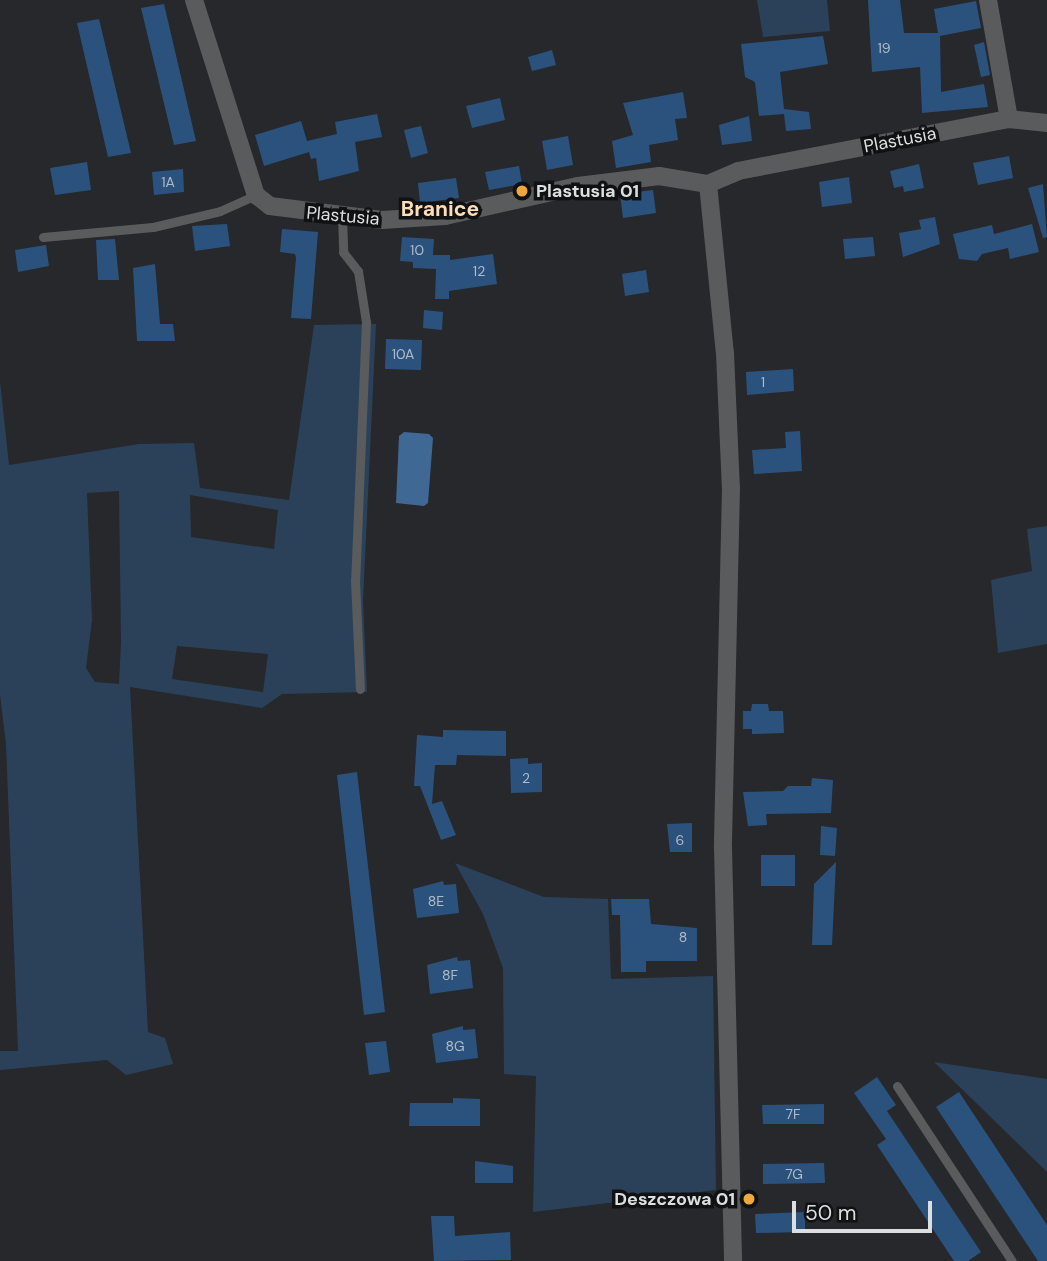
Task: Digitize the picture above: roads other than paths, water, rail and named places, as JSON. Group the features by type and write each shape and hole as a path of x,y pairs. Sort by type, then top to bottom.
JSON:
{"street":[{"path":"194,0 256,195"},
{"path":"988,0 1009,119"},
{"name":"Plastusia","path":"256,195 282,209 342,216 382,220 445,216 578,186 659,176 708,184 738,171 1009,119 1047,123"},
{"path":"708,184 725,353 731,488 723,848 733,1261"}],"lane":[{"path":"43,237 153,227 220,211 256,195"},
{"path":"342,216 343,252 358,271 366,322 355,580 360,689"},
{"path":"897,1086 1012,1261"}],"place":[{"name":"Plastusia 01","path":"522,191"},
{"name":"Deszczowa 01","path":"749,1199"}],"district":[{"name":"Branice","path":"440,209"}]}
